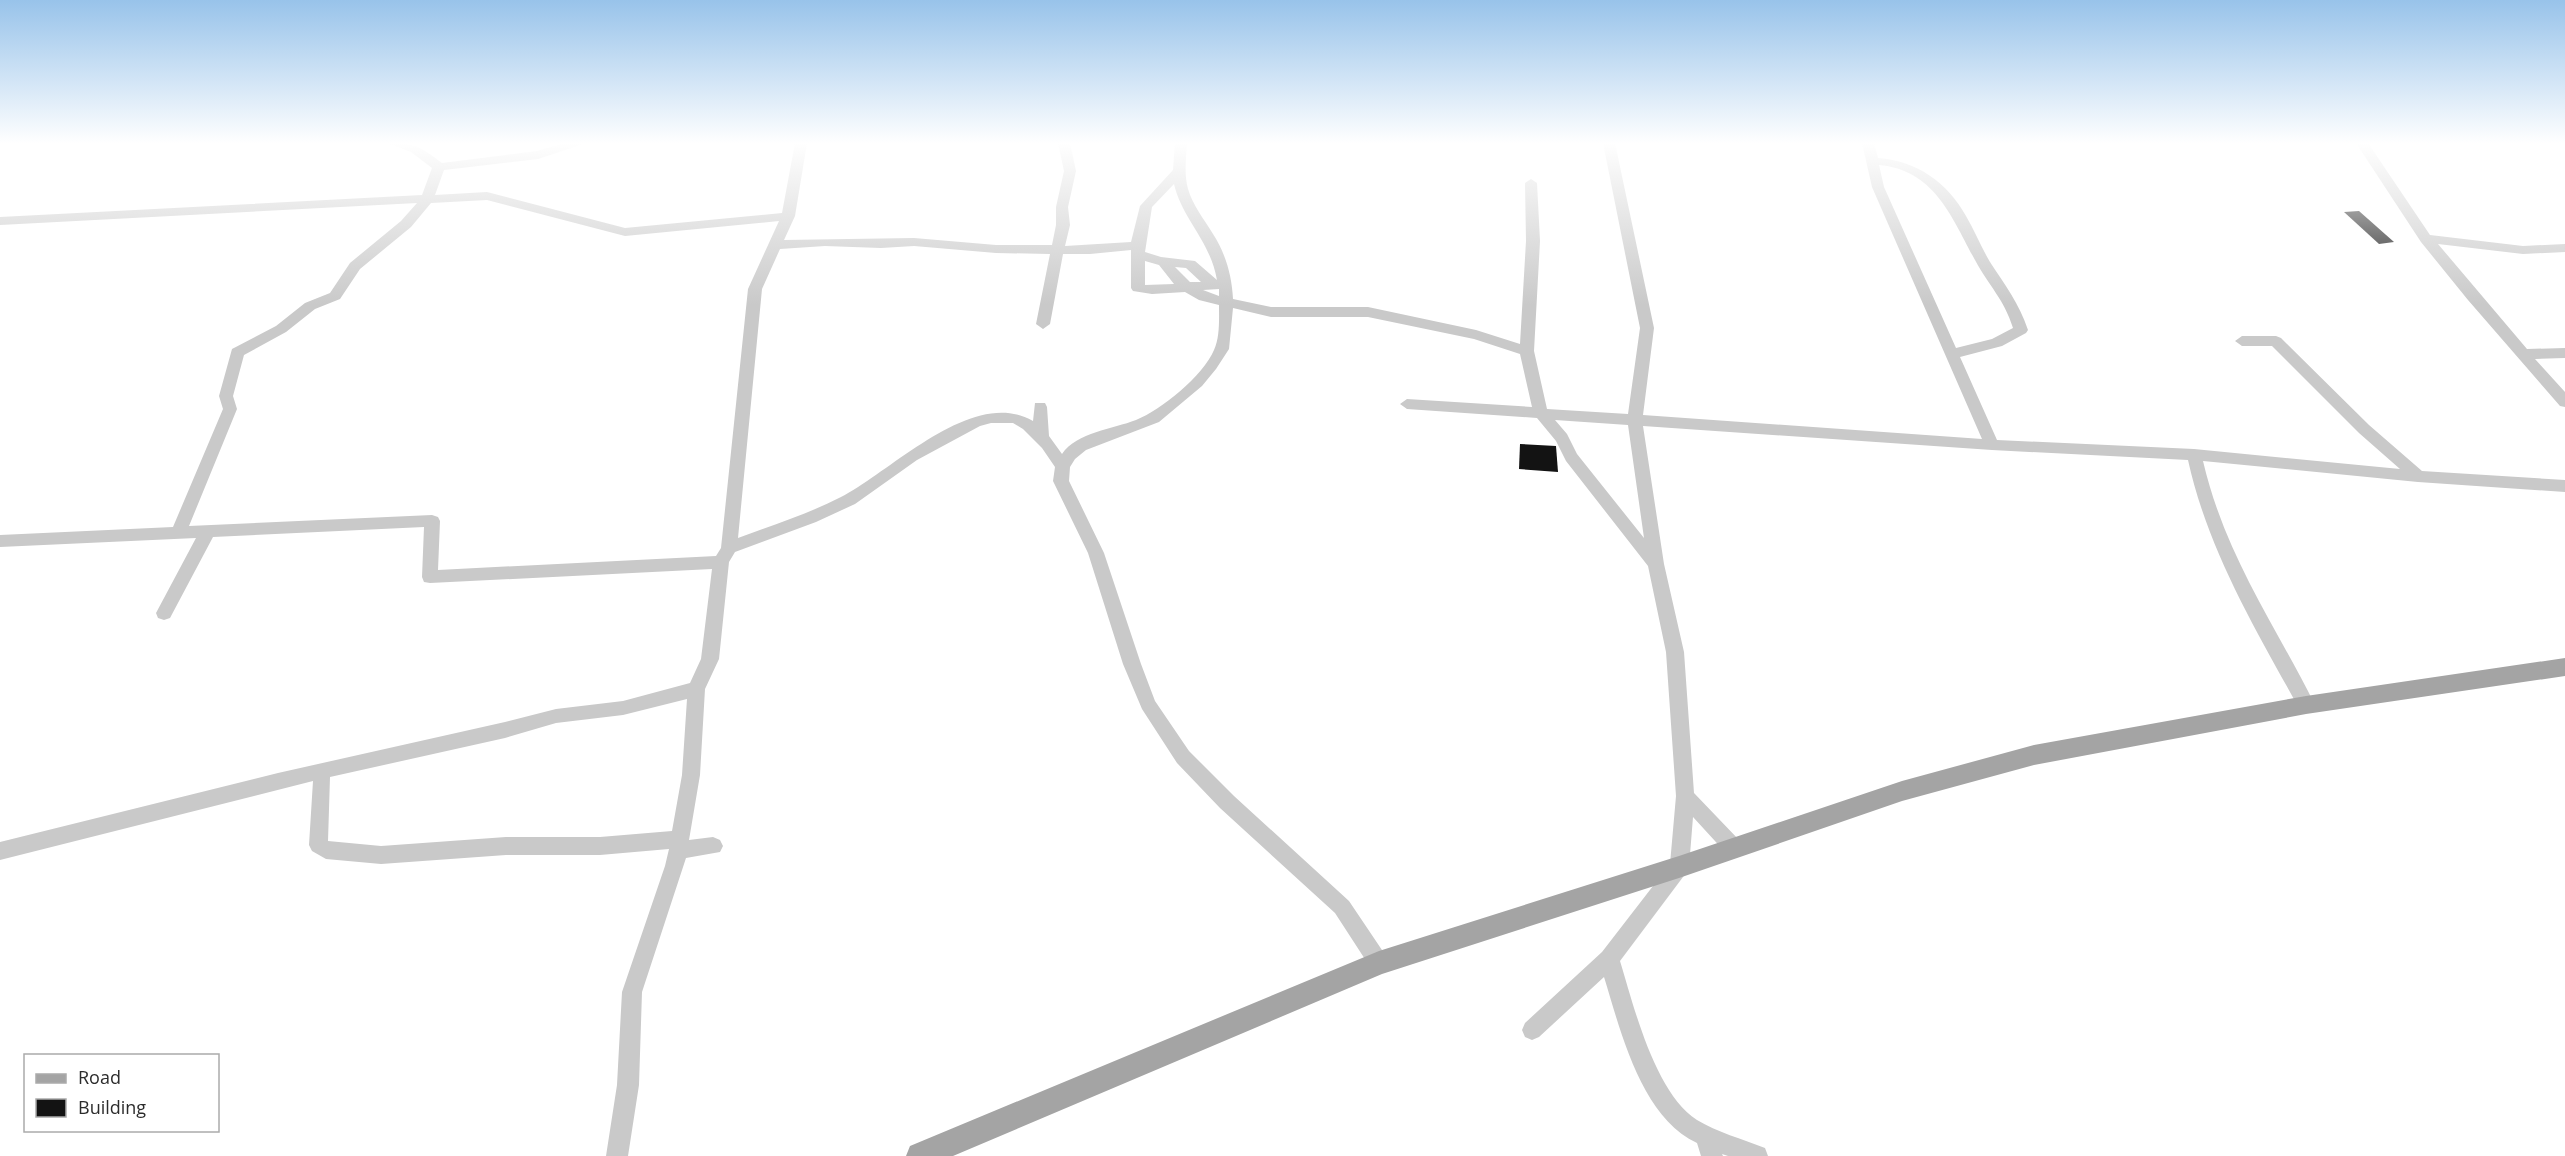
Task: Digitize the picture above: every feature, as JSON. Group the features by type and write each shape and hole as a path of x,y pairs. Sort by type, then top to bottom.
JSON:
{"main road":[{"path":"920,1156 1379,963 1678,867 1902,791 2034,755 2306,705 2565,667"}],"street":[{"path":"0,220 468,197"},
{"path":"491,197 625,232 788,216"},
{"path":"617,1156 628,1085 632,992 675,866 691,775 696,690 710,659 725,555 755,289 788,216 791,197"},
{"path":"1043,324 1063,225 1064,197"},
{"path":"1155,197 1146,206 1138,250 1138,288 1152,290 1187,287"},
{"path":"1185,197 1208,237 1222,268 1225,342 1217,358 1200,378 1154,418 1092,441 1065,457 1059,469 1061,481 1096,553 1132,664 1148,704 1183,756 1227,802 1342,907 1379,963"},
{"path":"1531,197 1533,241 1527,351 1540,412 1562,438 1571,457 1656,564"},
{"path":"1532,1030 1610,959 1678,867 1685,796 1675,652 1656,564 1635,420 1647,328 1620,197"},
{"path":"1882,197 1992,445"},
{"path":"1946,197 1959,215 1983,262 2014,309 2021,330 2006,341 1988,348 1953,354"},
{"path":"2398,197 2426,239 2473,297 2565,402"},
{"path":"178,533 230,409 226,396 237,352 257,339 281,329 307,308 335,296 354,266 413,219 426,199"},
{"path":"2426,239 2523,250 2565,248"},
{"path":"774,245 825,242 881,244 914,242 996,249 1138,250 1163,261 1190,264 1222,290 1271,312 1368,312 1476,335 1527,351"},
{"path":"1163,261 1181,283 1204,297 1222,290"},
{"path":"2242,341 2276,341 2364,429 2418,476"},
{"path":"2523,354 2565,353"},
{"path":"1407,404 1992,445 2194,455 2418,476 2565,486"},
{"path":"1040,407 1041,438"},
{"path":"0,541 432,521 430,576 725,555 849,500 912,456 975,422 991,418 1016,418 1028,425 1041,438 1062,465"},
{"path":"2194,455 2200,485 2220,538 2248,597 2306,705"},
{"path":"164,612 208,531"},
{"path":"0,852 556,716 623,708 696,690"},
{"path":"320,772 324,792 318,817 318,834 319,845 326,850 381,855 506,846 679,844 712,846"},
{"path":"1685,796 1733,847"},
{"path":"1610,959 1627,1017 1647,1068 1664,1101 1683,1124 1709,1145 1757,1156"}],"building":[{"path":"2359,211 2394,242 2379,244 2344,212"},
{"path":"1520,444 1556,446 1558,472 1519,469"}]}
